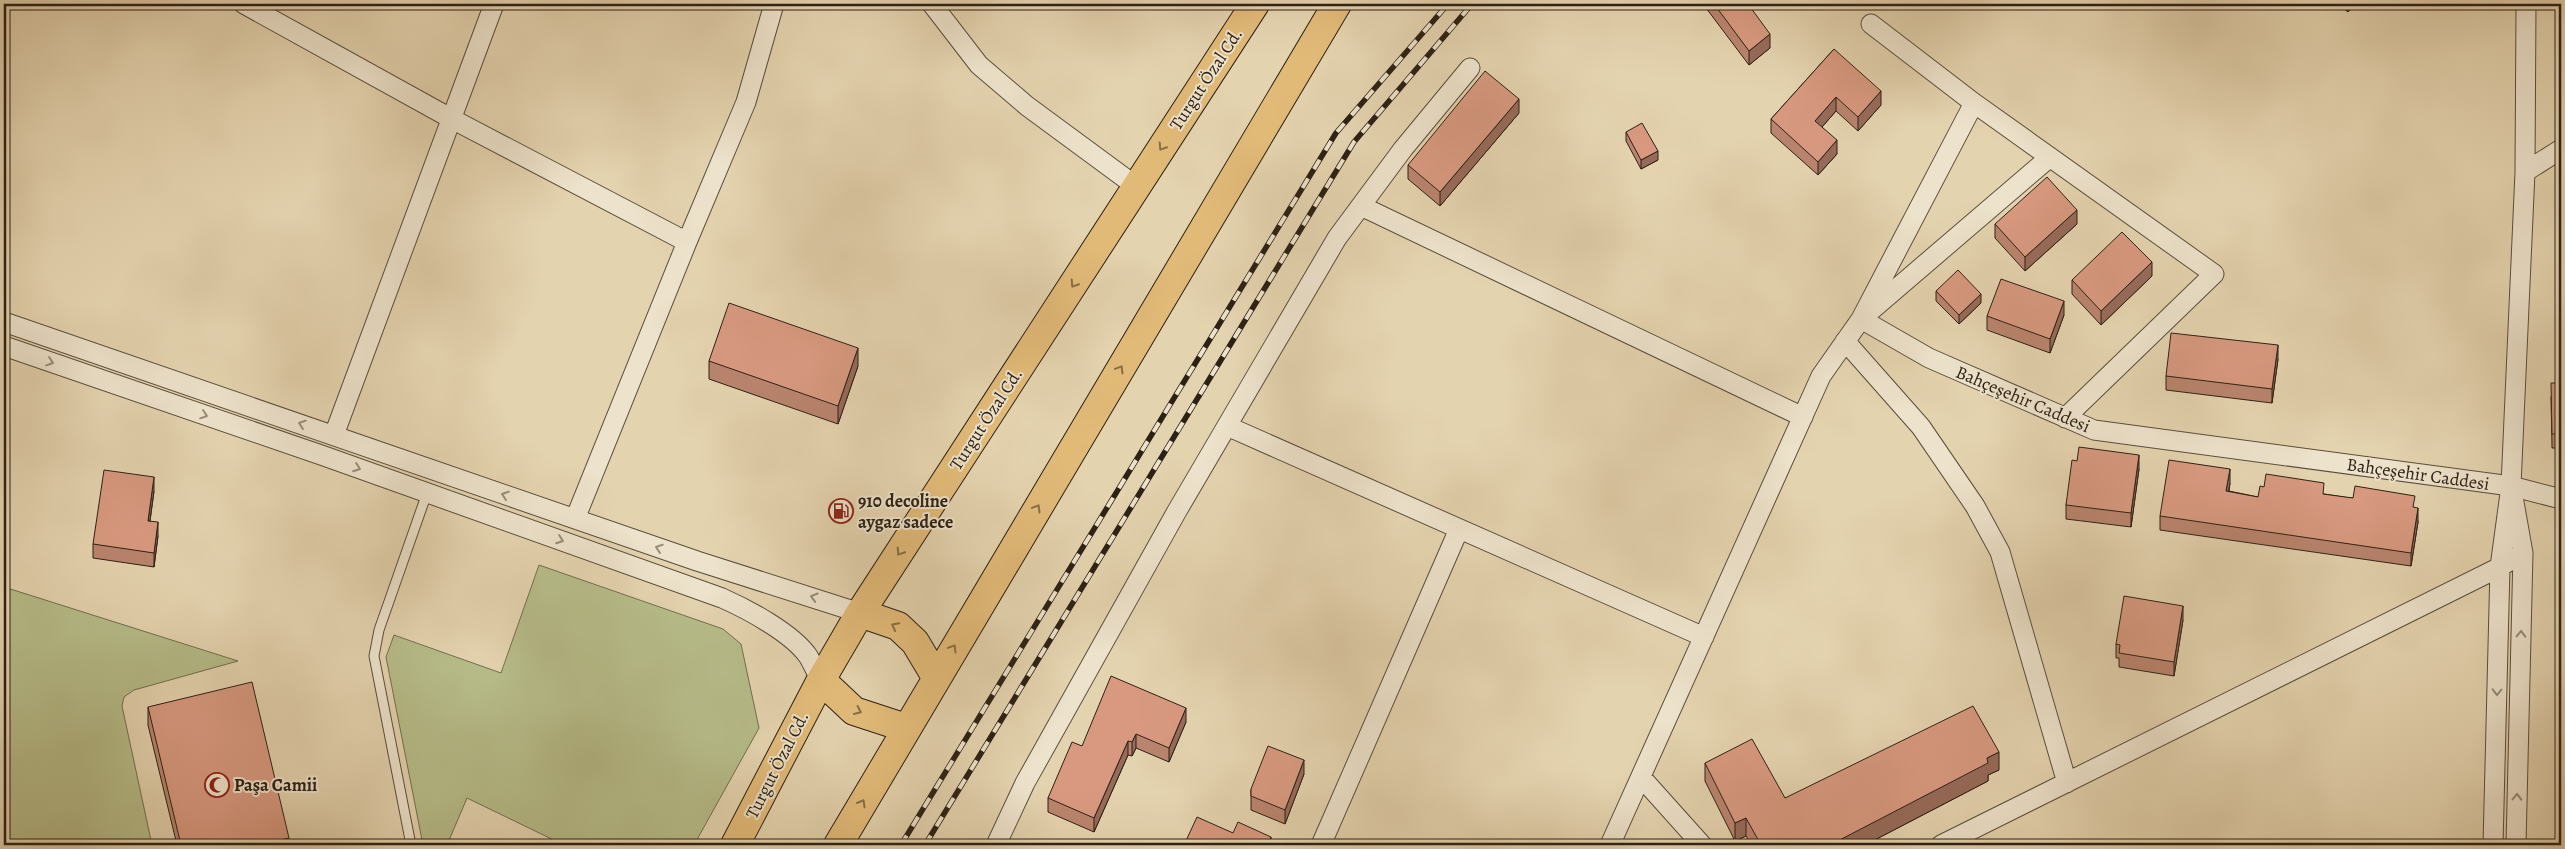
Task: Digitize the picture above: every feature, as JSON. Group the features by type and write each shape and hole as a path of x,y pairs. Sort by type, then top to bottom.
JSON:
{"main road":[{"name":"Turgut Özal Cd.","path":"736,845 821,680 860,613 1256,4"},
{"path":"838,845 936,676 1337,4"},
{"path":"860,613 898,626 915,642 936,676"},
{"path":"821,680 854,711 906,728"}],"street":[{"path":"244,4 452,119 687,242"},
{"path":"334,435 494,4"},
{"path":"575,519 746,102 774,4"},
{"path":"932,4 979,65 1026,106 1137,187"},
{"path":"2493,845 2500,567 2512,486 2525,172 2526,4"},
{"path":"1871,24 1974,103 2214,274 2066,418"},
{"path":"996,845 1025,783 1227,426 1338,238 1403,148 1470,68"},
{"path":"1610,845 1821,376 1861,318 1974,103"},
{"path":"2525,172 2561,149"},
{"path":"1861,318 2050,157"},
{"path":"1361,206 1803,418"},
{"name":"Bahçeşehir Caddesi","path":"1861,318 1929,358 2094,430 2512,486 2561,498"},
{"path":"4,322 697,561 860,613"},
{"path":"1845,341 1921,427 1975,506 2000,552 2067,782"},
{"path":"4,346 713,594 752,612 807,655 821,680"},
{"path":"1227,426 1704,638"},
{"path":"2512,486 2523,553 2516,845"},
{"path":"1321,845 1459,529"},
{"path":"1941,845 2500,567 2523,553"},
{"path":"1641,777 1702,845"}],"lane":[{"path":"411,845 374,656 380,630 427,493"}],"green space":[{"path":"539,565 723,629 741,644 759,728 694,845 564,845 467,798 447,845 423,845 386,657 394,635 501,673"},
{"path":"4,587 238,661 134,690 124,697 122,706 152,845 4,845"}],"building":[{"path":"1714,4 1748,4 1770,34 1749,51"},
{"path":"1834,49 1881,91 1858,117 1836,97 1815,121 1837,140 1818,162 1771,119"},
{"path":"1485,71 1519,99 1440,192 1408,165"},
{"path":"1642,123 1658,151 1641,160 1626,132"},
{"path":"2047,177 2077,210 2025,257 1995,224"},
{"path":"2122,232 2152,262 2101,311 2072,280"},
{"path":"1958,270 1981,294 1959,315 1936,291"},
{"path":"2001,279 2064,301 2050,339 1987,316"},
{"path":"729,303 858,348 838,406 709,361"},
{"path":"2171,333 2278,345 2272,389 2166,376"},
{"path":"2551,383 2561,383 2561,434 2552,434"},
{"path":"2079,447 2139,455 2131,513 2066,505 2072,460 2077,461"},
{"path":"2169,460 2230,469 2226,491 2258,497 2260,486 2264,487 2266,474 2324,483 2323,494 2353,498 2355,486 2415,496 2413,507 2418,508 2411,553 2160,516"},
{"path":"104,470 154,477 148,521 158,522 154,553 93,544"},
{"path":"4,504 7,504 5,536 4,536"},
{"path":"2124,596 2183,606 2174,662 2119,653 2120,645 2116,644"},
{"path":"1111,676 1186,708 1169,748 1136,734 1132,742 1128,741 1094,818 1048,798 1072,742 1082,746"},
{"name":"Paşa Camii","path":"252,682 289,838 259,845 181,845 148,707"},
{"path":"1973,706 1999,752 1987,758 1988,763 1830,845 1761,845 1746,818 1735,823 1705,763 1752,739 1785,798"},
{"path":"1268,746 1304,760 1285,810 1251,796 1251,789"},
{"path":"1197,817 1233,833 1238,822 1271,837 1267,845 1184,845"},
{"path":"1348,840 1362,845 1346,845"}],"railway":[{"path":"901,845 1336,133 1448,4"},
{"path":"925,845 1354,142 1472,4"}],"place":[{"name":"910 decoline aygaz sadece","path":"841,511"},
{"name":"Paşa Camii","path":"217,785"}]}
